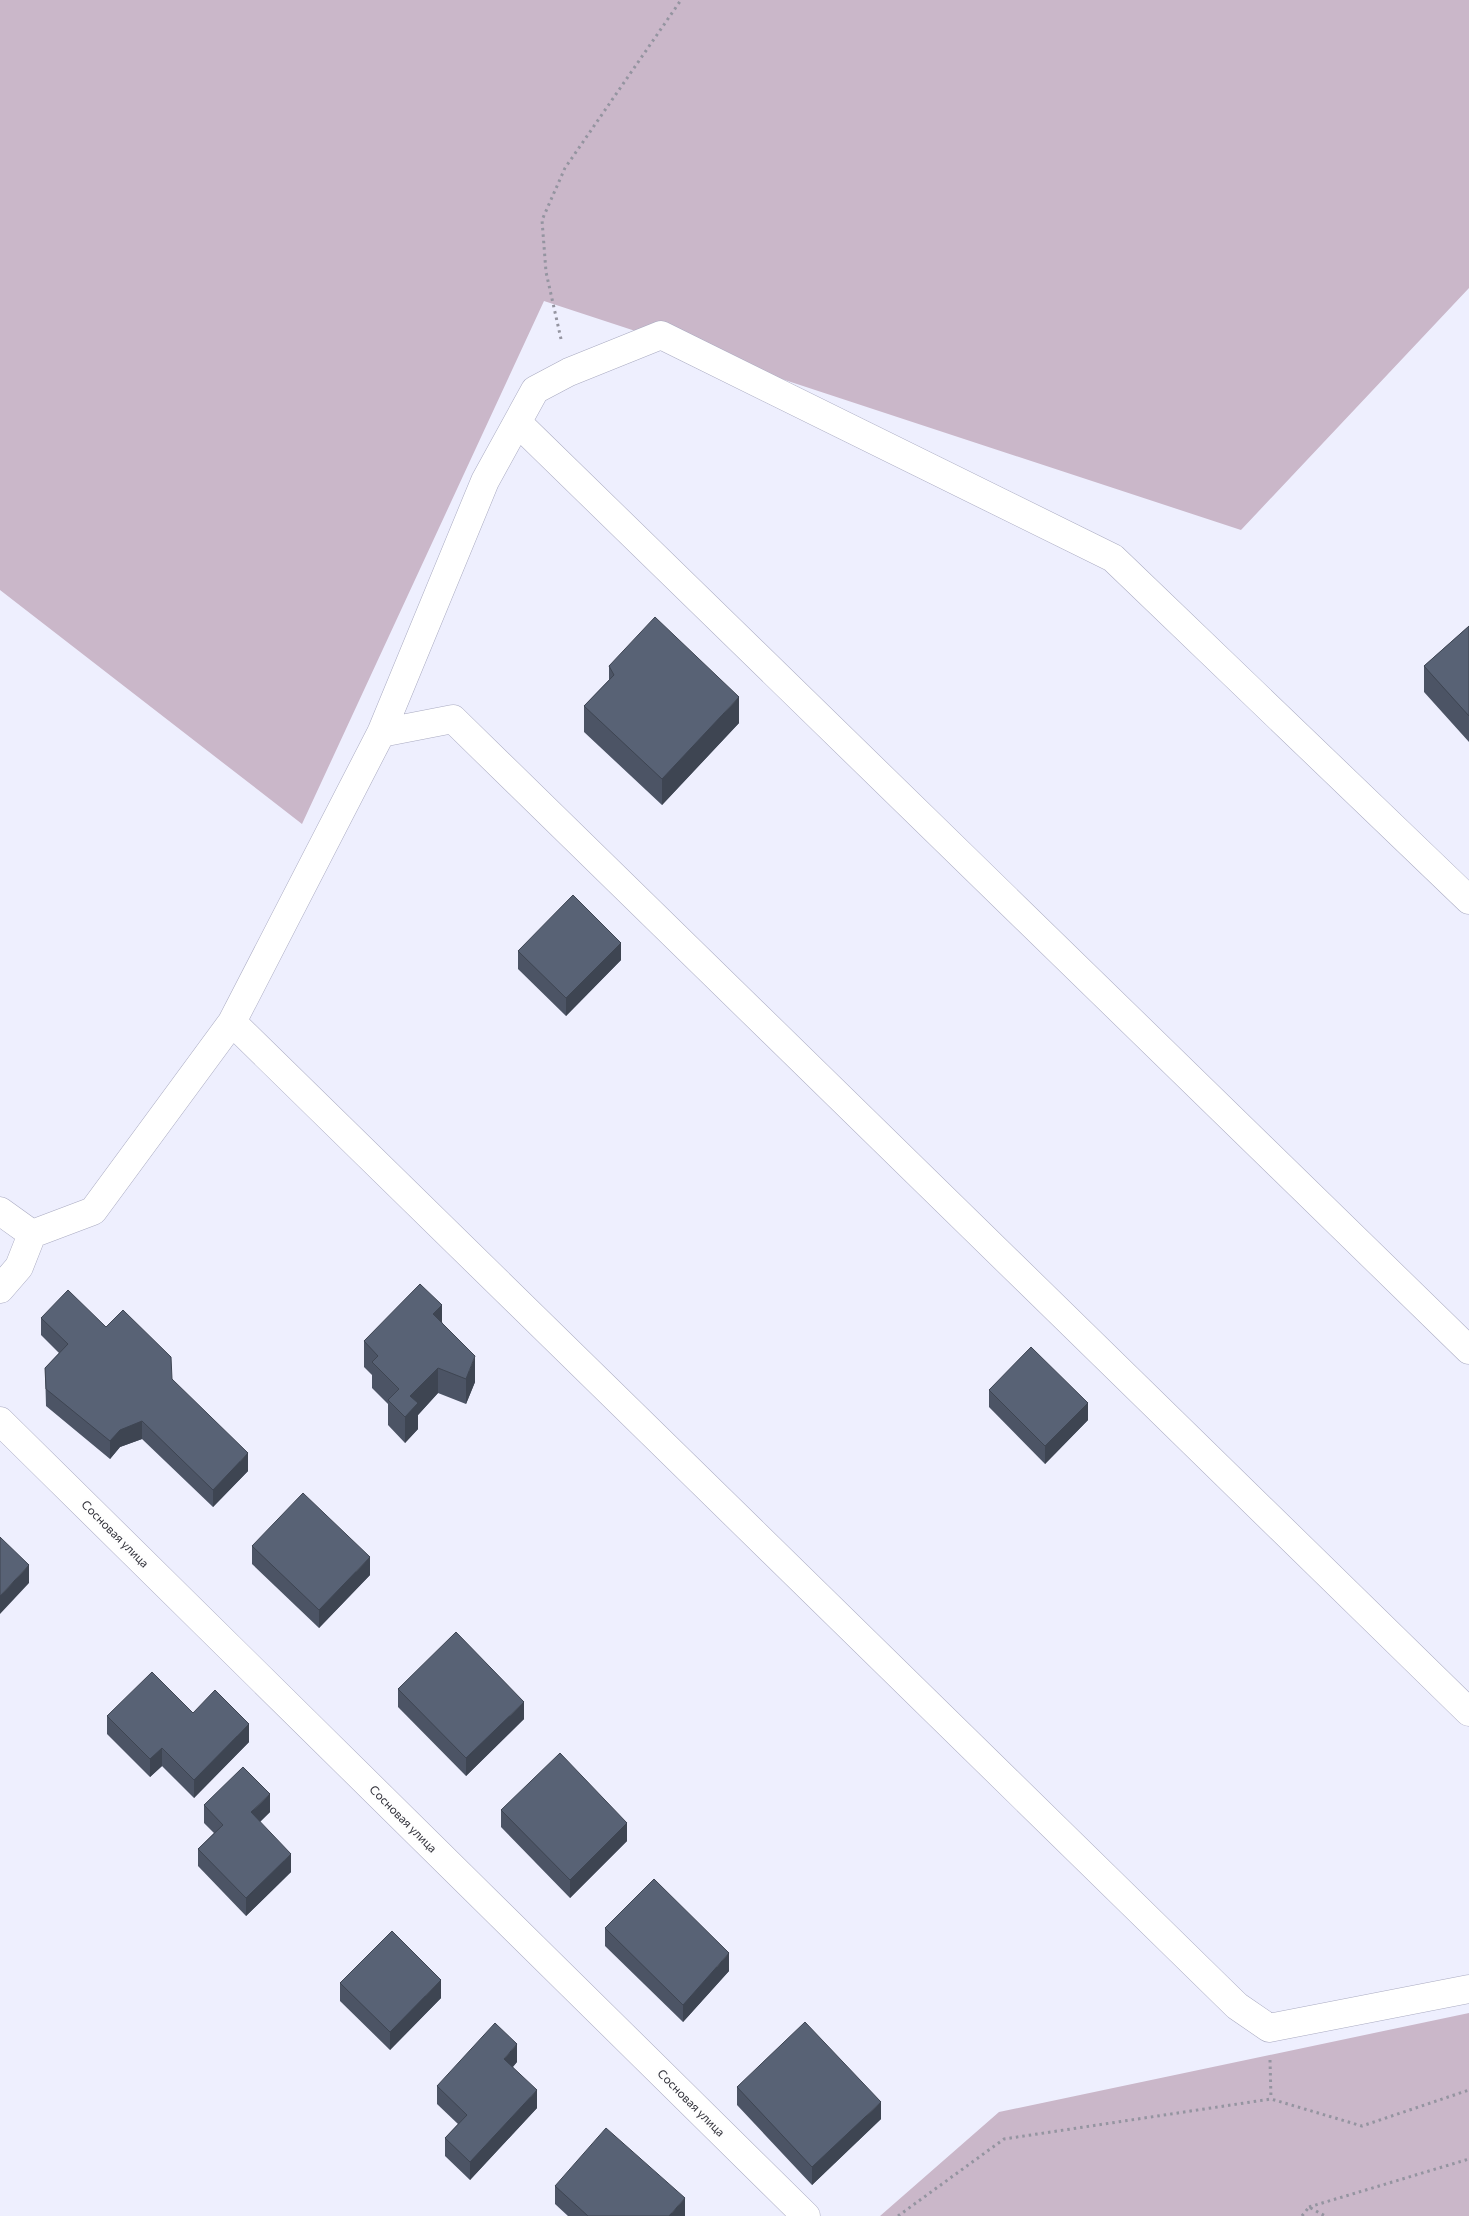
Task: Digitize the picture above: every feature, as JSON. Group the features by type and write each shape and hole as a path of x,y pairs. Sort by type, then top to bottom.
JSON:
{"street":[{"path":"0,1289 19,1268 32,1234 93,1211 232,1022 381,734 485,481 535,390 568,372 661,335 1113,558 1469,900"},
{"path":"518,423 1469,1350"},
{"path":"381,734 453,719 1469,1712"},
{"path":"232,1022 1237,2006 1269,2028 1469,1989"},
{"path":"0,1211 32,1234"},
{"name":"Сосновая улица","path":"0,1421 806,2216"}],"path":[{"path":"568,372 546,272 542,220 565,168 681,0"},
{"path":"1269,2028 1271,2099"},
{"path":"898,2216 1004,2139 1271,2099 1362,2126 1469,2090"},
{"path":"1302,2216 1309,2207 1469,2159"},
{"path":"1309,2207 1325,2216"}],"shaded area":[{"path":"0,0 1469,0 1469,288 1241,530 544,301 302,824 0,590"},
{"path":"1469,2013 1469,2216 880,2216 999,2112"}],"building":[{"path":"655,617 739,697 662,779 584,706 614,675 609,666"},
{"path":"1469,626 1469,716 1424,666"},
{"path":"573,895 621,943 566,998 518,951"},
{"path":"420,1284 442,1305 433,1314 475,1356 466,1379 438,1368 410,1396 418,1403 405,1417 388,1400 399,1389 372,1362 378,1356 364,1341"},
{"path":"68,1290 106,1327 123,1310 171,1357 172,1379 248,1453 213,1490 142,1421 120,1430 110,1441 46,1389 45,1368 68,1344 41,1318"},
{"path":"1031,1347 1088,1403 1045,1446 989,1390"},
{"path":"303,1493 370,1557 319,1610 252,1546"},
{"path":"0,1537 29,1565 0,1596"},
{"path":"456,1632 524,1702 466,1758 398,1689"},
{"path":"152,1672 193,1713 215,1690 249,1724 194,1780 162,1748 150,1759 107,1716"},
{"path":"560,1753 627,1823 570,1880 501,1810"},
{"path":"243,1767 270,1794 251,1812 291,1854 246,1898 198,1849 223,1825 204,1805"},
{"path":"654,1879 729,1953 683,2005 605,1928"},
{"path":"392,1931 441,1980 390,2032 340,1983"},
{"path":"805,2022 881,2102 812,2167 737,2087"},
{"path":"495,2023 517,2044 504,2059 537,2090 470,2162 445,2138 467,2115 437,2086"},
{"path":"606,2128 685,2198 669,2216 588,2216 555,2186"}]}
